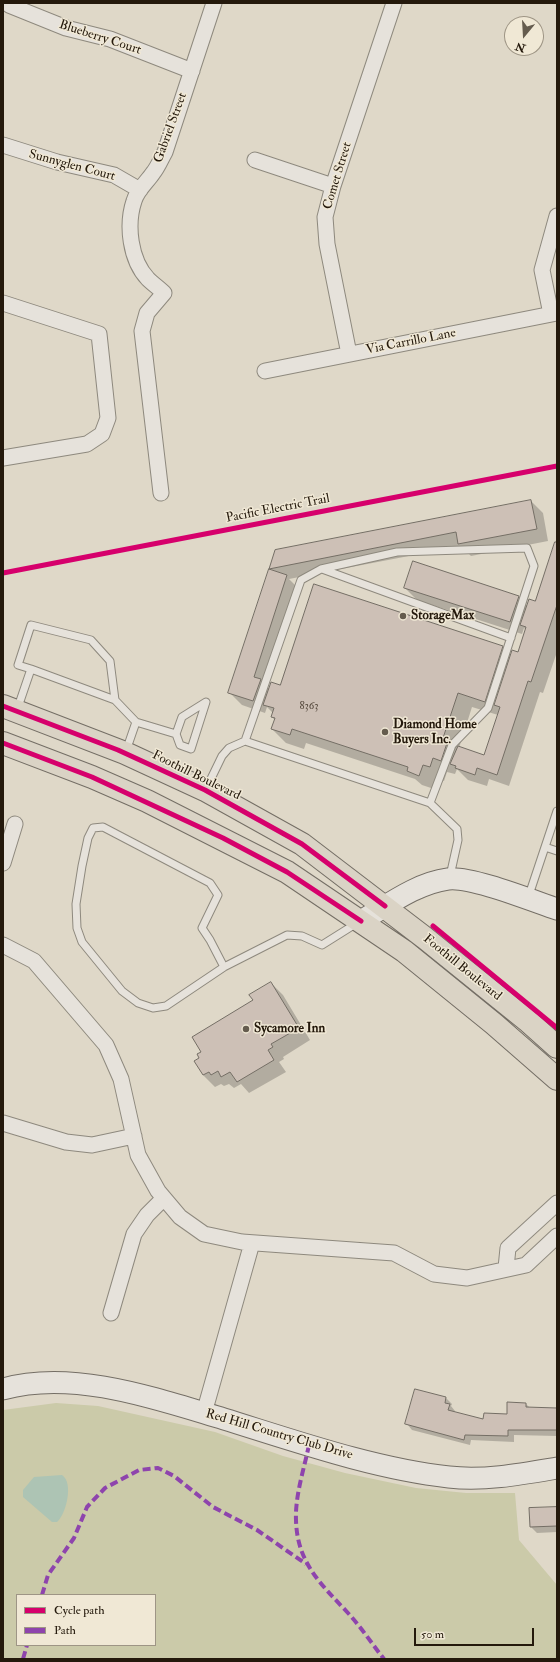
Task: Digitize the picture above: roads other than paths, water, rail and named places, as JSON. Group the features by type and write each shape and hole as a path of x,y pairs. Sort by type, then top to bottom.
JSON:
{"main road":[{"name":"Foothill Boulevard","path":"10,709 125,753 205,790 302,844 385,906 529,1022 557,1048"},
{"name":"Foothill Boulevard","path":"3,743 92,777 223,838 287,872 404,951 494,1024 557,1079"}],"street":[{"name":"Gabriel Street","path":"161,493 142,331 147,313 164,293 148,279 140,267 132,245 130,227 134,200 154,172 165,152 214,3"},
{"name":"Comet Street","path":"349,354 327,244 325,217 333,186 394,3"},
{"name":"Blueberry Court","path":"9,5 66,28 110,39 192,71"},
{"name":"Sunnyglen Court","path":"3,145 57,162 114,175 140,190"},
{"path":"254,160 333,186"},
{"path":"554,314 542,270 557,216"},
{"path":"3,302 99,334 108,418 102,434 87,444 3,458"},
{"name":"Via Carrillo Lane","path":"265,371 554,314"},
{"path":"3,863 15,824"},
{"path":"361,921 416,889 450,878 472,882 557,909"},
{"path":"3,944 34,961 106,1045 121,1079 138,1155 158,1191 180,1216 204,1234 252,1243 394,1253 434,1274 467,1278 506,1268 526,1265 557,1236"},
{"path":"3,1123 66,1142 92,1145 134,1136"},
{"path":"111,1313 134,1234 147,1215 164,1198"},
{"path":"506,1268 508,1248 557,1203"},
{"path":"525,1233 541,1250"},
{"path":"204,1413 252,1243"},
{"name":"Red Hill Country Club Drive","path":"3,1389 46,1384 78,1383 119,1390 384,1465 450,1477 478,1478 517,1475 557,1468"}],"lane":[{"path":"245,741 301,580 321,569 397,552 527,548 534,566 512,638 488,708 452,745 430,803"},
{"path":"321,569 512,638"},
{"path":"115,700 110,661 91,640 31,624 18,665 115,700 136,722 176,734"},
{"path":"10,709 31,669"},
{"path":"206,702 191,749 180,745 176,734 182,717 206,702"},
{"path":"125,753 136,722"},
{"path":"205,790 225,752 229,748 245,741 430,803 457,829 458,840 450,878"},
{"path":"528,900 557,811"},
{"path":"224,967 202,928 218,895 210,883 103,827 93,828 88,838 82,866 76,904 77,928 82,942 122,991 138,1003 153,1008 166,1006 224,967 287,935 302,936 322,945 361,921"},
{"path":"545,847 557,850"}],"place":[{"name":"StorageMax","path":"403,616"},
{"name":"Diamond Home Buyers Inc.","path":"385,732"},
{"name":"Sycamore Inn","path":"246,1029"}]}
